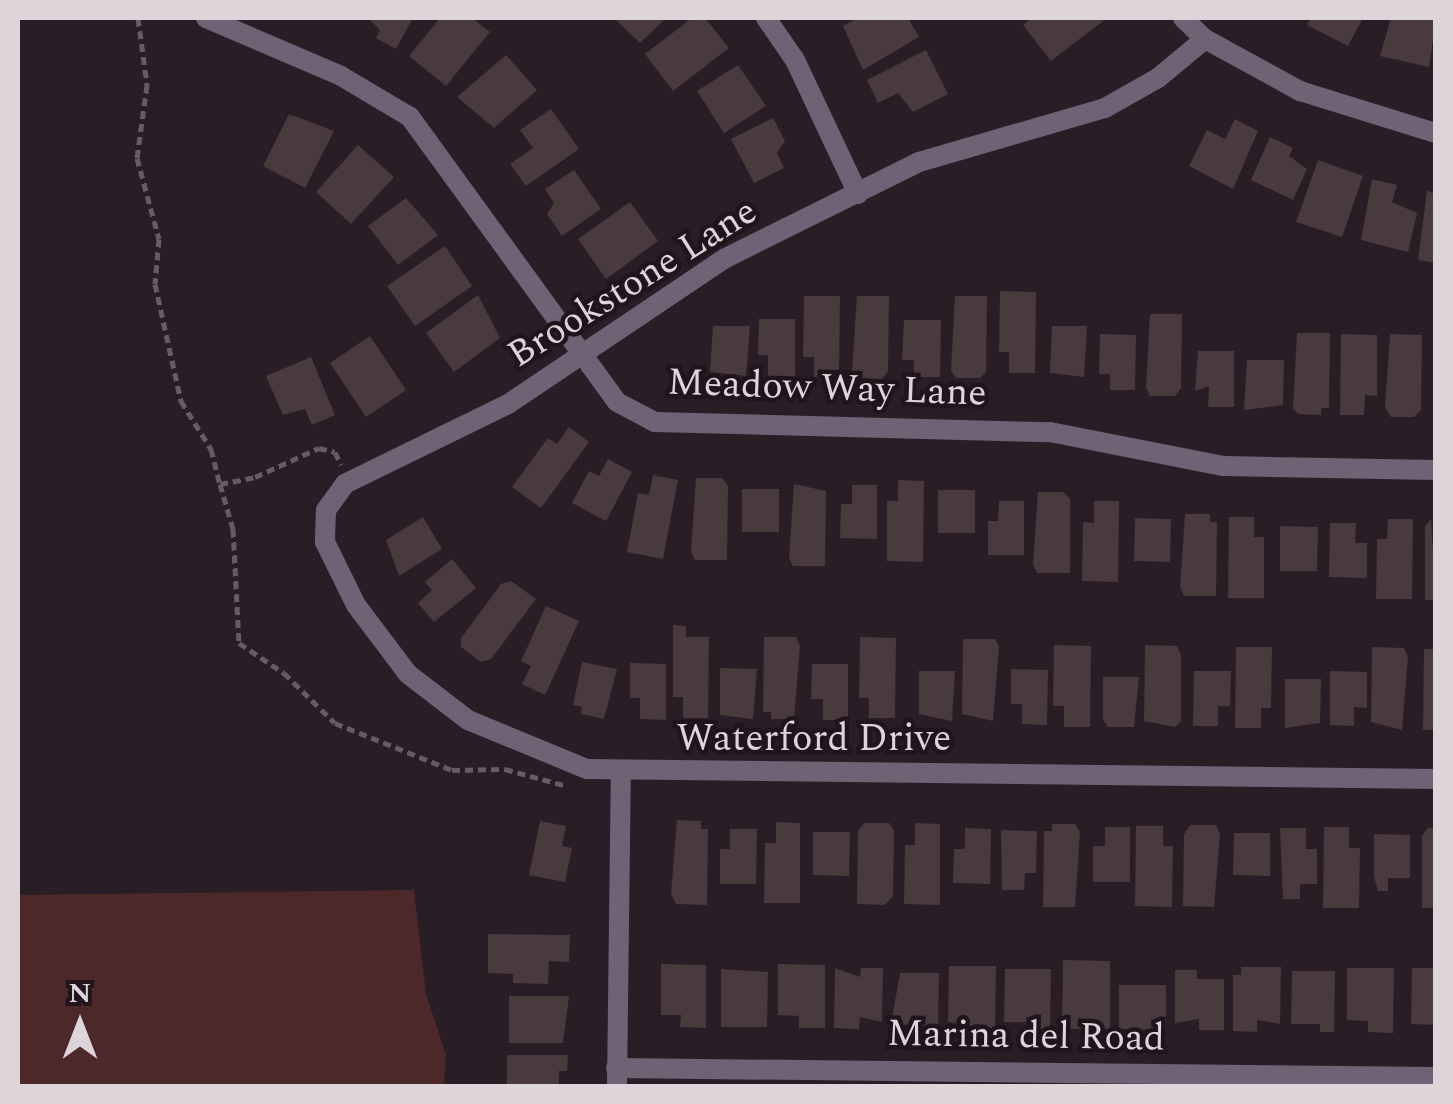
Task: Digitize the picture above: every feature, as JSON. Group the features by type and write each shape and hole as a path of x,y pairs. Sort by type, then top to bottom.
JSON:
{"street":[{"name":"Meadow Way Lane","path":"206,18 341,76 410,117 582,358 618,402 655,422 684,426 1050,432 1224,466 1436,470"},
{"path":"766,18 795,60 858,194"},
{"path":"1183,18 1205,39 1300,91 1436,133"},
{"name":"Brookstone Lane","path":"326,510 350,482 433,445 582,358 724,259 919,162 1106,108 1158,78 1205,39"},
{"name":"Waterford Drive","path":"326,510 325,542 338,573 408,674 506,740 552,759 621,774 1436,779"},
{"path":"617,1077 621,774"},
{"name":"Marina del Road","path":"617,1077 1436,1077"}],"path":[{"path":"138,18 147,85 138,158 159,238 154,284 181,401 211,449 233,529 239,643 284,672 335,723 452,770 504,769 578,789"},
{"path":"220,484 255,477 319,448 335,452 350,482"}],"shaded area":[{"path":"414,890 426,994 446,1055 444,1086 18,1086 18,895"}],"building":[{"path":"368,18 413,18 396,49 376,38 380,30"},
{"path":"440,18 472,18 490,32 446,86 409,56"},
{"path":"614,18 666,18 640,43"},
{"path":"692,18 705,18 729,48 673,91 645,54"},
{"path":"858,18 908,18 919,37 863,70 843,26"},
{"path":"1032,18 1107,18 1051,61 1023,25"},
{"path":"1311,18 1363,18 1348,46 1307,25"},
{"path":"1391,18 1436,20 1429,67 1380,56"},
{"path":"926,50 948,94 913,112 898,93 878,103 867,80"},
{"path":"506,55 537,90 494,128 457,97"},
{"path":"738,65 766,106 724,133 697,91"},
{"path":"551,109 579,149 526,186 510,164 533,148 520,130"},
{"path":"289,114 334,131 305,188 263,166"},
{"path":"773,118 785,141 777,153 784,168 754,183 731,139"},
{"path":"1235,119 1258,131 1233,189 1189,166 1207,130 1225,139"},
{"path":"1270,137 1293,148 1289,156 1307,169 1293,200 1251,180"},
{"path":"358,145 394,177 351,224 316,192"},
{"path":"1318,160 1363,176 1342,237 1296,222"},
{"path":"574,170 601,209 562,236 547,214 554,203 545,189"},
{"path":"1372,179 1397,185 1392,202 1417,213 1408,252 1361,240"},
{"path":"1427,191 1436,193 1436,263 1418,260"},
{"path":"406,198 438,235 398,265 368,226"},
{"path":"630,202 658,241 606,279 578,239"},
{"path":"445,246 472,286 415,326 387,286"},
{"path":"1000,291 1036,292 1035,373 1009,373 1009,352 999,352"},
{"path":"478,295 500,338 454,372 426,333"},
{"path":"804,296 840,296 839,378 814,378 814,357 803,357"},
{"path":"857,296 889,296 888,371 882,379 857,378 852,371"},
{"path":"955,296 987,296 986,372 980,378 956,378 951,371"},
{"path":"1150,314 1182,314 1181,388 1175,396 1150,396 1146,388"},
{"path":"759,319 795,319 795,378 768,377 768,355 758,355"},
{"path":"904,320 941,320 940,377 914,377 914,360 902,360"},
{"path":"713,326 750,326 746,376 710,372"},
{"path":"1052,326 1087,326 1084,377 1050,373"},
{"path":"1297,333 1330,333 1329,408 1321,408 1321,415 1298,414 1293,408"},
{"path":"1100,334 1136,335 1135,390 1110,390 1110,374 1099,374"},
{"path":"1341,334 1377,335 1377,396 1365,395 1364,415 1340,415"},
{"path":"1390,334 1422,335 1421,410 1414,417 1391,417 1385,408"},
{"path":"370,336 406,390 366,417 330,363"},
{"path":"1198,351 1234,351 1234,407 1208,407 1209,386 1195,391"},
{"path":"311,357 335,415 312,425 305,409 283,415 266,376"},
{"path":"1247,360 1284,360 1283,405 1244,410"},
{"path":"569,427 589,442 541,508 512,487 548,438 557,444"},
{"path":"608,459 632,472 606,521 572,503 589,471 599,476"},
{"path":"653,475 678,480 663,559 627,552 638,493 649,495"},
{"path":"696,478 722,478 728,486 727,560 695,560 691,552"},
{"path":"898,480 924,481 923,562 887,561 887,501 898,501"},
{"path":"794,484 826,491 825,566 793,566 789,558"},
{"path":"852,485 877,485 877,539 840,538 841,504 852,504"},
{"path":"742,489 779,489 779,532 742,532"},
{"path":"938,490 975,490 975,533 938,533"},
{"path":"1038,492 1063,492 1070,499 1070,573 1037,573 1033,564"},
{"path":"999,501 1024,501 1024,555 988,555 988,521 998,521"},
{"path":"1094,501 1119,501 1118,582 1082,581 1083,522 1094,523"},
{"path":"1185,514 1210,514 1210,522 1217,522 1216,596 1184,596 1180,587"},
{"path":"423,517 442,549 399,576 386,540"},
{"path":"1229,517 1254,517 1254,537 1264,537 1264,598 1228,598"},
{"path":"1135,518 1171,519 1170,562 1134,561"},
{"path":"1388,519 1413,519 1412,599 1376,599 1377,539 1387,539"},
{"path":"1431,519 1436,600 1425,600 1425,526"},
{"path":"1330,523 1356,523 1355,543 1367,543 1367,578 1329,577"},
{"path":"1280,526 1318,527 1317,571 1280,571"},
{"path":"452,559 476,588 434,622 418,603 432,590 425,582"},
{"path":"511,581 536,599 491,659 481,662 461,647 461,638 501,584"},
{"path":"546,606 579,621 545,695 522,684 531,666 521,661"},
{"path":"673,625 686,626 686,637 709,637 708,718 683,718 683,697 673,697"},
{"path":"764,637 796,637 800,646 794,719 771,719 771,712 763,712"},
{"path":"860,637 896,638 895,718 869,718 869,698 859,698"},
{"path":"963,639 995,639 999,647 993,721 962,714"},
{"path":"1054,645 1091,646 1090,727 1064,727 1064,706 1053,706"},
{"path":"1145,645 1177,646 1181,655 1181,721 1175,727 1144,721"},
{"path":"1236,647 1272,647 1271,708 1261,708 1261,728 1235,728"},
{"path":"1372,647 1404,648 1408,657 1402,730 1371,722"},
{"path":"1424,649 1436,649 1436,730 1423,730"},
{"path":"582,662 617,669 604,719 581,714 582,707 573,705"},
{"path":"630,663 666,664 666,720 640,719 640,698 630,698"},
{"path":"812,664 848,664 848,720 823,720 823,699 811,699"},
{"path":"720,668 757,669 753,719 720,715"},
{"path":"1011,669 1048,670 1047,725 1022,724 1022,704 1011,704"},
{"path":"919,671 955,671 952,721 919,714"},
{"path":"1194,671 1231,671 1230,706 1218,706 1218,726 1193,726"},
{"path":"1330,671 1367,672 1367,708 1354,707 1354,726 1330,725"},
{"path":"1103,677 1139,677 1134,727 1108,727 1103,720"},
{"path":"1285,679 1321,679 1320,723 1285,728"},
{"path":"677,820 701,821 701,829 708,829 707,905 676,904 671,894"},
{"path":"540,821 566,826 562,846 572,848 565,882 529,875"},
{"path":"776,822 800,823 800,903 764,903 765,843 776,843"},
{"path":"865,823 889,823 894,830 893,896 885,905 857,904 858,830"},
{"path":"915,823 940,824 940,905 904,904 905,845 915,845"},
{"path":"1052,824 1075,824 1080,832 1075,907 1043,907 1044,831 1052,831"},
{"path":"1190,825 1216,825 1220,834 1214,907 1183,906 1184,834"},
{"path":"1136,826 1163,826 1163,846 1173,846 1172,907 1135,906"},
{"path":"1105,827 1130,827 1130,882 1093,882 1093,846 1105,846"},
{"path":"1324,827 1349,827 1349,848 1360,848 1359,908 1323,908"},
{"path":"965,828 991,829 990,884 953,883 954,849 965,849"},
{"path":"1280,828 1306,828 1306,849 1317,849 1317,884 1300,884 1300,899 1283,899"},
{"path":"1428,828 1436,828 1436,908 1422,908 1422,836"},
{"path":"730,829 757,829 756,884 720,884 720,849 730,849"},
{"path":"1001,830 1037,831 1036,873 1025,873 1024,890 1002,890"},
{"path":"813,832 850,832 849,876 813,875"},
{"path":"1234,833 1270,833 1270,876 1233,875"},
{"path":"1374,834 1410,835 1410,878 1388,878 1388,891 1378,891 1374,877"},
{"path":"488,934 570,935 569,962 549,961 548,984 513,983 513,974 488,973"},
{"path":"1063,960 1110,961 1110,1029 1062,1029"},
{"path":"661,964 706,965 706,1028 680,1027 681,1015 661,1015"},
{"path":"778,964 825,965 825,1028 799,1028 799,1016 778,1015"},
{"path":"949,966 996,966 995,1029 948,1022"},
{"path":"1241,967 1281,967 1280,1024 1257,1020 1257,1032 1233,1031 1233,975 1241,975"},
{"path":"835,968 860,977 861,968 883,968 882,1022 860,1017 859,1029 834,1028"},
{"path":"1347,968 1394,968 1393,1033 1368,1032 1368,1021 1347,1020"},
{"path":"1412,968 1436,968 1436,1025 1411,1024"},
{"path":"721,969 768,972 767,1027 721,1027"},
{"path":"1005,969 1051,969 1050,1030 1035,1030 1035,1022 1004,1022"},
{"path":"1175,970 1197,970 1197,979 1224,979 1224,1030 1199,1030 1199,1019 1175,1023"},
{"path":"1292,971 1335,971 1334,1032 1320,1032 1320,1024 1291,1024"},
{"path":"900,973 939,973 938,1026 891,1024"},
{"path":"1119,985 1166,985 1166,1030 1119,1029"},
{"path":"509,996 569,996 563,1043 509,1043"},
{"path":"507,1055 568,1055 567,1071 559,1071 559,1086 507,1086"}]}
